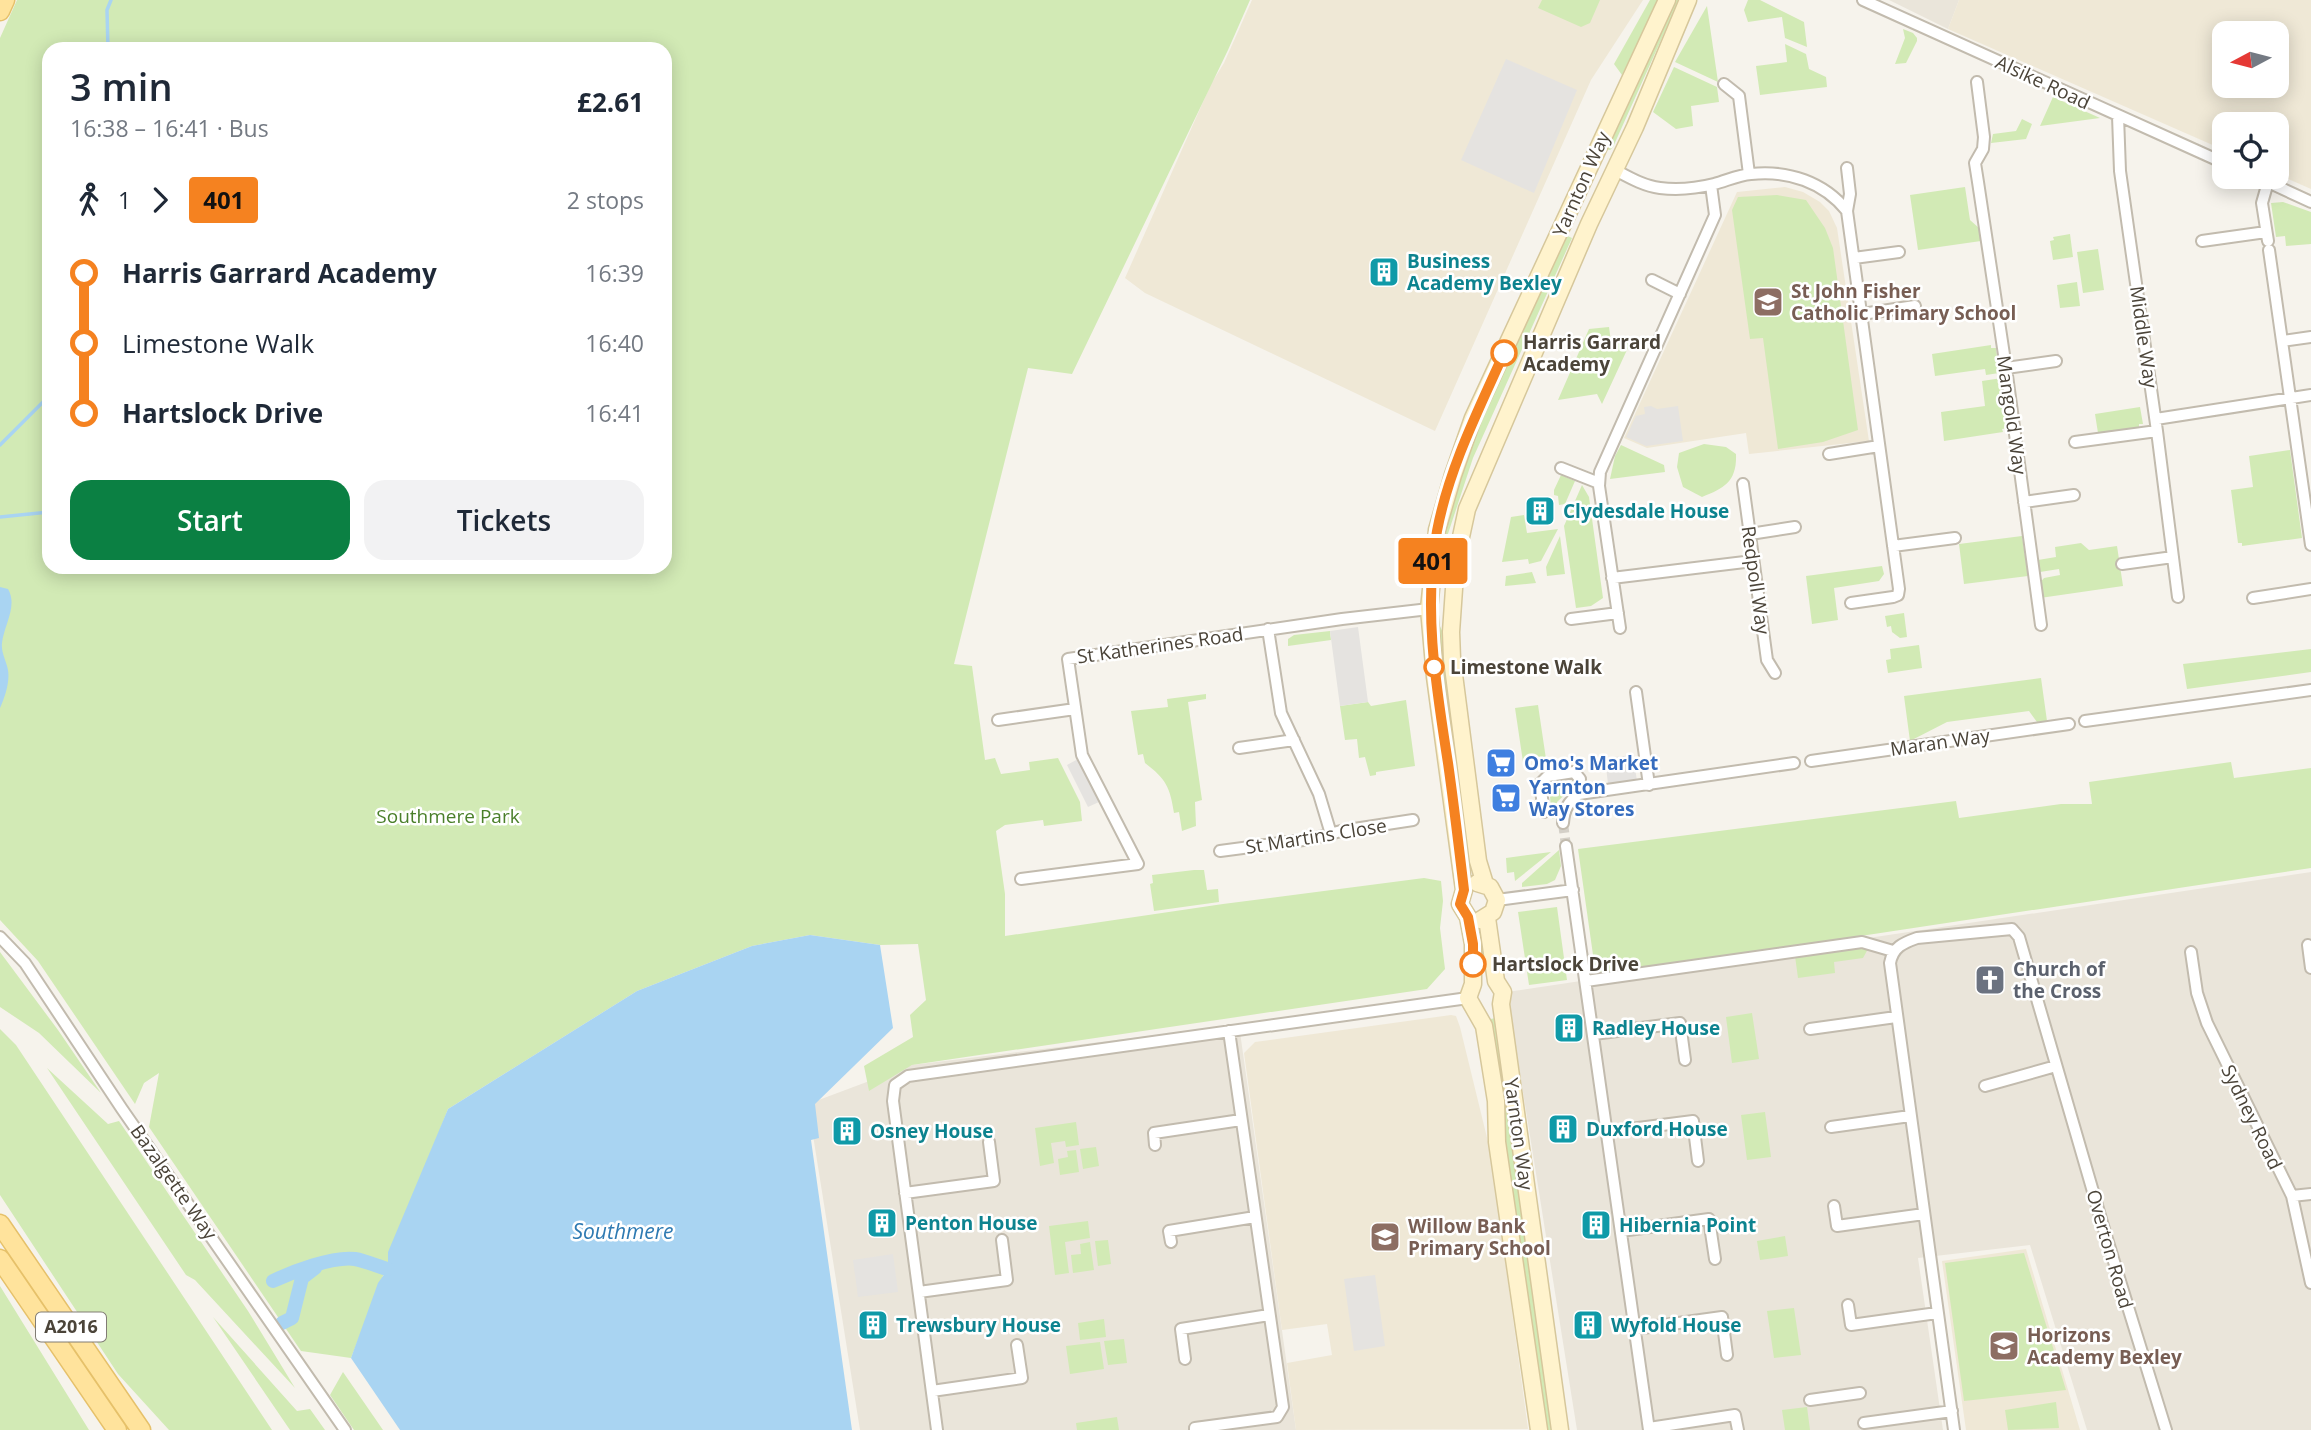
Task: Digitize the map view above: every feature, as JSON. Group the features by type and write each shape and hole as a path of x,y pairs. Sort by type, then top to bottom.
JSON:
{"main road":[{"path":"0,11 5,0"},
{"name":"A2016","path":"0,1224 141,1430"},
{"name":"A2016","path":"0,1259 115,1430"},
{"path":"116,1394 148,1430"}],"street":[{"name":"Yarnton Way","path":"1539,1430 1497,1142 1496,1101 1484,1026 1472,997 1473,944 1468,917 1460,904 1464,890 1435,677 1429,609 1437,530 1462,446 1667,0"},
{"name":"Yarnton Way","path":"1497,900 1493,890 1485,884 1478,861 1452,659 1451,609 1456,560 1467,509 1688,0"},
{"name":"Alsike Road","path":"1863,0 2212,158"},
{"path":"1888,12 1892,0"},
{"name":"Mangold Way","path":"1977,82 1984,137 1983,149 1975,163 2041,625"},
{"path":"1724,84 1740,96 1749,174"},
{"name":"Middle Way","path":"2118,116 2120,171 2178,597"},
{"path":"1592,159 1641,183 1662,188 1711,185 1749,174 1777,173 1796,177 1836,196 1847,211"},
{"path":"1847,168 1850,194 1847,211 1899,590 1898,595 1851,603"},
{"path":"1620,628 1599,483 1603,463 1715,215 1711,185"},
{"path":"2266,189 2262,203 2311,545"},
{"path":"2283,189 2311,202"},
{"path":"2202,241 2268,241"},
{"path":"1854,258 1899,252"},
{"path":"1652,280 1680,294"},
{"path":"1861,314 1915,306"},
{"path":"2282,341 2311,337"},
{"path":"2006,369 2056,361"},
{"path":"2075,442 2233,409 2239,405 2311,395"},
{"path":"1829,454 1879,446"},
{"path":"1561,468 1599,483"},
{"name":"Redpoll Way","path":"1743,484 1767,660 1775,673"},
{"path":"2024,502 2074,495"},
{"path":"1750,534 1796,527"},
{"path":"1893,545 1955,537"},
{"path":"2122,564 2173,557"},
{"path":"1612,578 1753,561"},
{"path":"2253,598 2311,589"},
{"path":"1429,609 1451,609"},
{"name":"St Katherines Road","path":"1021,880 1138,864 1082,755 1068,659 1268,629 1429,609"},
{"path":"1571,619 1618,613"},
{"path":"1268,629 1281,713 1319,794 1331,834"},
{"path":"2085,722 2311,690"},
{"path":"1636,692 1649,785"},
{"path":"998,720 1075,709"},
{"name":"Maran Way","path":"1811,761 2069,724"},
{"path":"1239,748 1294,740"},
{"path":"1563,823 1564,812 1570,801 1579,794 1794,763"},
{"path":"1544,812 1541,784 1548,776 1574,772 1580,779 1579,794"},
{"name":"St Martins Close","path":"1220,851 1311,839 1413,820"},
{"path":"1566,845 1649,1429 1735,1415 1738,1430"},
{"path":"1464,890 1474,884 1485,884"},
{"path":"1468,917 1478,920 1487,918 1493,912 1497,900 1573,890"},
{"name":"Yarnton Way","path":"1487,918 1496,981 1503,992 1501,1004 1560,1430"},
{"name":"Overton Road","path":"1893,951 1905,942 1917,938 2012,929 2019,937 2166,1430"},
{"name":"Bazalgette Way","path":"0,937 25,962 122,1109 345,1430"},
{"path":"1586,981 1862,942 1893,951 1890,963 1896,1017 1954,1430"},
{"path":"2308,945 2311,968"},
{"name":"Sydney Road","path":"2191,952 2197,993 2207,1023 2292,1196 2311,1283"},
{"path":"937,1430 893,1101 895,1086 908,1076 1472,997 1486,978 1496,981"},
{"path":"1472,997 1484,1013 1492,1012 1501,1004"},
{"path":"1810,1029 1896,1017"},
{"path":"1594,1034 1680,1023 1685,1060"},
{"path":"1195,1430 1277,1417 1283,1407 1228,1031"},
{"path":"1985,1086 2056,1066"},
{"path":"1831,1127 1910,1116"},
{"path":"1155,1145 1154,1133 1241,1120"},
{"path":"1608,1132 1693,1121 1698,1161"},
{"path":"905,1193 994,1181 989,1142"},
{"path":"2292,1196 2311,1194"},
{"path":"1834,1206 1837,1226 1924,1214"},
{"path":"1171,1242 1169,1230 1255,1217"},
{"path":"1621,1231 1709,1219 1715,1259"},
{"path":"919,1292 1007,1280 1002,1240"},
{"path":"1849,1305 1851,1325 1937,1313"},
{"path":"1185,1359 1181,1329 1269,1315"},
{"path":"1635,1329 1722,1317 1727,1355"},
{"path":"932,1391 1022,1378 1017,1345"},
{"path":"1810,1400 1860,1393"},
{"path":"1864,1423 1952,1411"}],"shaded area":[{"name":"Harris Garrard Academy","path":"1252,0 1643,0 1591,80 1435,431 1145,293 1125,278 1211,84 1224,63"},
{"path":"1889,0 1959,0 1948,29"},
{"path":"1959,0 2311,0 2311,189 2289,179 2289,112 2212,112 2212,145 1948,29"},
{"path":"1506,59 1577,90 1534,193 1461,160"},
{"name":"St John Fisher Catholic Primary School","path":"1785,187 1803,192 1820,202 1829,211 1837,228 1869,441 1749,454 1746,433 1647,448 1624,438 1737,192"},
{"path":"1678,406 1683,441 1646,446 1626,437 1636,416 1645,414 1644,407 1657,409"},
{"path":"1358,627 1368,702 1340,706 1330,631"},
{"path":"1633,755 1637,781 1608,784 1605,758"},
{"path":"1078,759 1099,802 1088,807 1067,765"},
{"path":"2311,872 2311,1430 2087,1430 2030,1245 1918,1258 1943,1430 1577,1430 1507,992"},
{"name":"Willow Bank Primary School","path":"1456,1016 1460,1027 1490,1150 1528,1429 1296,1430 1287,1363 1332,1355 1327,1324 1282,1330 1244,1053 1255,1042"},
{"path":"1239,1025 1296,1430 860,1430 808,1104 912,1065"},
{"name":"Horizons Academy Bexley","path":"2026,1249 2080,1430 1966,1430 1942,1261"},
{"path":"893,1254 898,1292 858,1297 853,1260"},
{"path":"1375,1275 1385,1346 1354,1351 1344,1279"}],"green space":[{"name":"Southmere Park","path":"17,0 1250,0 1072,374 1028,368 954,664 972,666 985,760 995,758 1001,774 1030,770 1029,762 1058,758 1080,802 1082,821 1044,826 1043,820 1005,825 996,831 1005,894 1005,936 1424,878 1441,881 1443,901 1440,928 1445,969 1427,989 912,1065 869,1091 864,1066 913,1037 910,1015 926,1000 918,944 880,945 810,935 752,946 637,991 448,1109 351,1358 301,1351 149,1127 159,1073 144,1083 135,1104 38,961 0,920 0,38"},
{"path":"1542,0 1600,0 1590,23 1581,27 1538,8"},
{"path":"1650,0 1660,0 1622,75 1614,64"},
{"path":"1672,0 1679,0 1613,147 1610,150 1605,149"},
{"path":"1748,0 1760,0 1804,22 1807,47 1785,38 1782,17 1748,22 1744,10"},
{"path":"1707,6 1718,82 1675,62"},
{"path":"1903,29 1913,33 1917,41 1906,63 1895,64 1905,38"},
{"path":"1785,44 1806,54 1809,69 1826,77 1827,87 1760,95 1756,66 1787,62"},
{"path":"1674,67 1717,87 1719,102 1691,106 1693,126 1676,129 1653,112"},
{"path":"2053,97 2100,118 2040,126"},
{"path":"2022,119 2032,124 2026,139 1991,143 1993,134 2016,131"},
{"path":"1965,187 1970,220 1979,228 1981,241 1918,250 1910,195"},
{"path":"1777,195 1806,200 1825,228 1833,248 1858,430 1823,442 1778,449 1763,338 1750,339 1732,210 1738,197"},
{"path":"2283,202 2311,212 2311,244 2286,246 2285,236 2276,237 2271,203"},
{"path":"1563,234 1572,238 1473,458 1441,555 1445,518 1463,460"},
{"path":"2070,234 2073,257 2053,260 2050,241 2054,240 2053,237"},
{"path":"2098,249 2104,290 2083,293 2077,252"},
{"path":"2077,282 2080,306 2060,308 2057,285"},
{"path":"1609,327 1611,342 1632,339 1602,404 1597,394 1558,400 1589,329"},
{"path":"1991,345 1991,348 1996,348 1999,373 1986,375 1985,369 1935,376 1932,354"},
{"path":"2002,378 2009,428 2002,429 2003,432 1944,441 1941,412 1985,406 1982,381"},
{"path":"2140,407 2143,424 2139,424 2139,427 2098,433 2095,414"},
{"path":"1704,444 1726,447 1736,454 1736,463 1732,477 1723,487 1702,497 1683,487 1677,467 1679,453"},
{"path":"1621,445 1664,465 1665,472 1610,479 1615,456"},
{"path":"2290,450 2302,538 2242,546 2242,543 2238,543 2231,490 2253,487 2249,456"},
{"path":"1561,475 1575,481 1565,504 1559,505 1554,490"},
{"path":"1582,485 1589,497 1603,598 1591,606 1576,608 1564,526"},
{"path":"1524,515 1527,533 1558,529 1541,561 1529,564 1528,559 1502,562 1511,517"},
{"path":"1560,536 1565,574 1547,576 1546,567"},
{"path":"2022,536 2028,576 1964,584 1959,544"},
{"path":"2081,543 2089,550 2117,546 2123,586 2040,598 2038,585 2044,578 2060,575 2059,569 2040,572 2038,560 2056,557 2055,547"},
{"path":"1882,566 1884,574 1879,581 1834,588 1838,620 1812,624 1806,576"},
{"path":"1532,572 1536,583 1505,586 1506,576"},
{"path":"1904,613 1907,637 1900,638 1892,632 1891,626 1887,627 1885,616"},
{"path":"1438,622 1445,637 1460,759 1451,760 1438,661"},
{"path":"1330,631 1331,640 1288,646 1288,639 1294,635"},
{"path":"1919,645 1922,668 1888,673 1886,660 1891,659 1890,649"},
{"path":"2311,649 2311,672 2187,689 2183,664"},
{"path":"2041,678 2047,721 2037,722 2029,711 1947,722 1910,741 1904,696"},
{"path":"1206,694 1206,699 1188,702 1202,800 1195,802 1196,826 1182,831 1179,812 1174,813 1166,784 1145,763 1143,754 1138,755 1131,711 1168,707 1167,699"},
{"path":"1406,700 1415,766 1376,772 1376,775 1370,776 1365,757 1359,758 1357,739 1345,740 1340,706 1368,702 1371,706"},
{"path":"1538,705 1546,759 1523,762 1515,708"},
{"path":"2231,762 2234,778 2311,768 2311,868 1596,976 1578,849 1956,801 1959,818 2061,804 2092,804 2089,782"},
{"path":"1570,781 1574,786 1557,802 1555,818 1552,819 1549,785"},
{"path":"1559,850 1561,866 1555,880 1547,884 1522,887 1522,883"},
{"path":"1551,852 1515,881 1514,872 1507,873 1506,858"},
{"path":"1204,870 1207,890 1218,889 1219,902 1154,911 1150,884 1153,883 1152,875"},
{"path":"1557,907 1567,980 1529,985 1518,912"},
{"path":"1869,947 1863,958 1834,962 1835,973 1798,978 1795,956"},
{"path":"0,952 101,1093 39,1033 0,1007"},
{"path":"1752,1013 1759,1059 1732,1063 1726,1017"},
{"path":"1496,1018 1549,1390 1547,1397 1551,1430 1545,1430 1485,1020"},
{"path":"0,1029 16,1045 272,1430 169,1430 118,1374 0,1195"},
{"path":"47,1068 108,1124 119,1121 248,1311 295,1388 195,1280 186,1275"},
{"path":"1765,1112 1771,1157 1747,1160 1741,1115"},
{"path":"1076,1122 1079,1145 1066,1147 1065,1141 1051,1143 1054,1163 1040,1166 1035,1128"},
{"path":"1096,1147 1099,1166 1083,1169 1080,1149"},
{"path":"1076,1150 1079,1172 1060,1175 1058,1159 1068,1157 1067,1151"},
{"path":"1088,1221 1090,1238 1065,1242 1069,1273 1055,1275 1049,1226"},
{"path":"1785,1236 1788,1256 1760,1260 1757,1241"},
{"path":"1108,1240 1111,1264 1098,1266 1095,1241"},
{"path":"1090,1242 1094,1270 1073,1273 1071,1255 1081,1254 1080,1244"},
{"name":"Horizons Academy Bexley","path":"2024,1253 2066,1390 1964,1401 1945,1263"},
{"path":"0,1286 89,1430 0,1430"},
{"path":"1794,1308 1801,1355 1774,1358 1767,1311"},
{"path":"213,1317 297,1411 310,1409 325,1430 290,1430"},
{"path":"1104,1319 1106,1337 1080,1340 1078,1323"},
{"path":"1124,1339 1127,1363 1108,1365 1104,1341"},
{"path":"1100,1342 1104,1369 1070,1374 1066,1346"},
{"path":"343,1372 383,1430 354,1430 330,1395"},
{"path":"2056,1402 2059,1428 2008,1430 2005,1410"},
{"path":"1807,1407 1810,1430 1785,1430 1782,1410"},
{"path":"1117,1417 1119,1430 1077,1430 1076,1423"}],"water":[{"path":"0,587 8,589 12,602 2,643 8,679 0,708"},
{"name":"Southmere","path":"810,935 880,945 893,1028 815,1104 819,1138 811,1140 852,1430 400,1430 351,1358 378,1283 388,1269 388,1252 448,1109 637,991 752,946"}],"waterway":[{"path":"108,42 107,10 111,0"},
{"path":"0,445 42,403"},
{"path":"0,517 42,513"},
{"path":"273,1281 336,1260 359,1260 388,1269"},
{"path":"282,1323 292,1318 302,1278 315,1268"}],"tunnel":[{"path":"1563,823 1566,846"}],"bus line":[{"name":"401","path":"1473,964 1473,944 1468,917 1462,912 1460,904 1464,890 1435,677 1429,609 1433,557 1443,504 1462,446 1504,353"}],"place":[{"name":"Business Academy Bexley","path":"1384,272"},
{"name":"St John Fisher Catholic Primary School","path":"1768,302"},
{"name":"Harris Garrard Academy","path":"1504,353"},
{"name":"Clydesdale House","path":"1540,511"},
{"name":"Limestone Walk","path":"1434,667"},
{"name":"Omo's Market","path":"1501,763"},
{"name":"Yarnton Way Stores","path":"1506,798"},
{"name":"Hartslock Drive","path":"1473,964"},
{"name":"Church of the Cross","path":"1990,980"},
{"name":"Radley House","path":"1569,1028"},
{"name":"Duxford House","path":"1563,1129"},
{"name":"Osney House","path":"847,1131"},
{"name":"Penton House","path":"882,1223"},
{"name":"Hibernia Point","path":"1596,1225"},
{"name":"Willow Bank Primary School","path":"1385,1237"},
{"name":"Trewsbury House","path":"873,1325"},
{"name":"Wyfold House","path":"1588,1325"},
{"name":"Horizons Academy Bexley","path":"2004,1346"}]}
